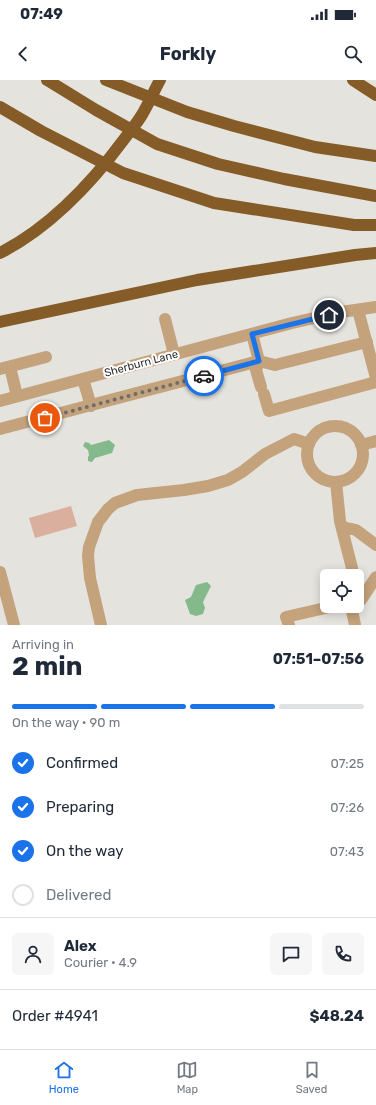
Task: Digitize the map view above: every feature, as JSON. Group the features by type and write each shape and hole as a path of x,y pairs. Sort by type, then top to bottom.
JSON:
{"highway":[{"path":"47,80 96,110 157,144 218,164 269,176 376,196"},
{"path":"106,80 187,112 234,126 315,146 376,156"},
{"path":"0,253 19,243 70,203 111,156 140,117 160,80"},
{"path":"353,80 376,95"},
{"path":"0,107 41,131 123,173 214,203 354,225 376,225"},
{"path":"0,322 197,280 376,253"}],"street":[{"name":"Sherburn Lane","path":"0,401 292,323 341,312 376,307"},
{"path":"358,310 376,378"},
{"path":"165,318 174,354"},
{"path":"252,334 259,361 256,370 269,411 376,382"},
{"path":"0,429 259,361 275,365 367,342"},
{"path":"18,396 5,368 46,357"},
{"path":"83,379 91,406"},
{"path":"327,428 344,428 351,432 361,445 362,454 358,470 348,478 336,482 322,479 312,470 307,457 309,444 313,437 320,431 327,428"},
{"path":"101,625 90,578 88,556 89,547 98,522 108,509 115,503 137,495 184,490 208,486 228,480 242,472 265,454 294,439 309,444"},
{"path":"361,445 376,440"},
{"path":"336,482 340,520 352,569"},
{"path":"342,527 356,530 376,545"},
{"path":"0,572 14,625"},
{"path":"364,592 376,577"},
{"path":"289,625 286,617 320,609"},
{"path":"355,625 356,613"}],"shaded area":[{"path":"109,440 115,445 112,453 95,458 92,462 88,461 88,450 83,446 85,442 91,445"},
{"path":"71,506 77,526 35,538 29,518"},
{"path":"207,582 211,586 203,602 205,608 203,614 196,616 190,614 185,600 191,597 196,585"}],"way so far":[{"path":"45,418 204,376"}],"route":[{"path":"204,376 259,361 252,334 329,315"}]}
